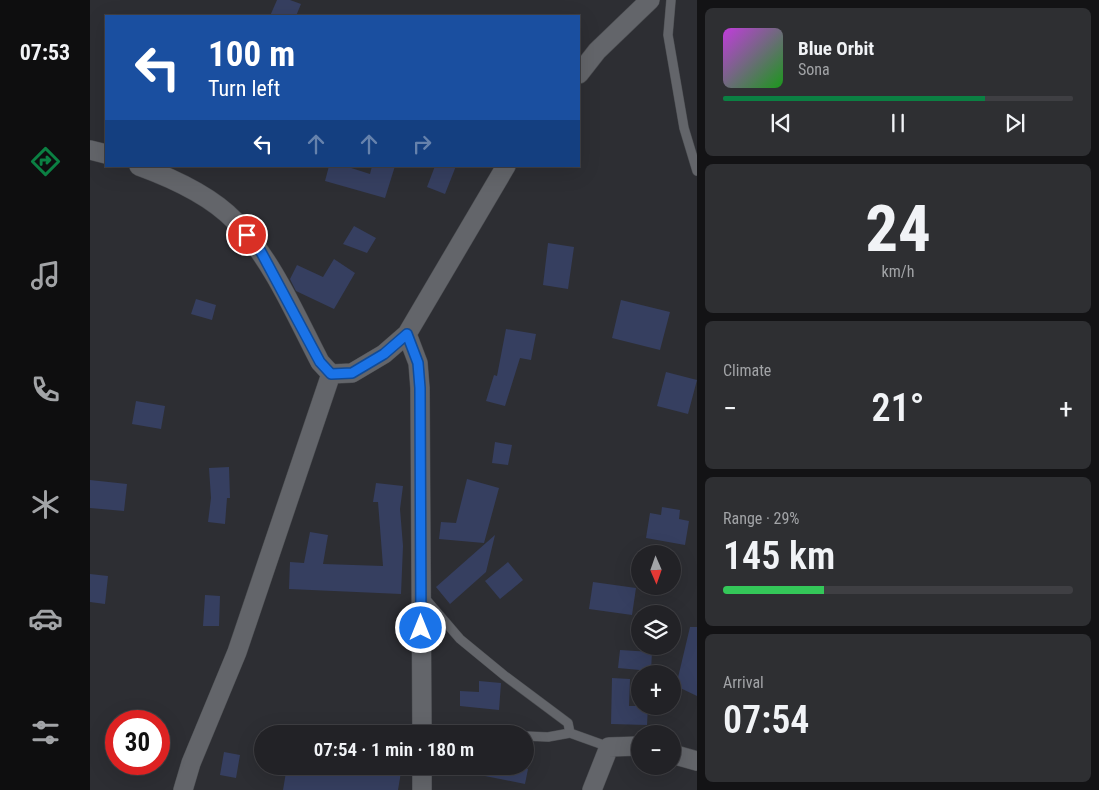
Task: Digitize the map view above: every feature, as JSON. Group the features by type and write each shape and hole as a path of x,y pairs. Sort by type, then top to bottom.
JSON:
{"street":[{"path":"580,73 597,51 650,0"},
{"path":"90,150 105,154"},
{"path":"142,167 198,194 234,220 260,250 320,362 331,374"},
{"path":"331,374 352,373 384,354 407,334 505,167"},
{"path":"407,334 418,363 420,388 422,725"},
{"path":"183,790 191,763 238,652 331,374"},
{"path":"592,790 609,747 631,746"},
{"path":"681,757 696,761"},
{"path":"422,775 422,790"}],"lane":[{"path":"671,0 668,35 684,128 696,171"},
{"path":"421,593 460,639 504,676 568,723 570,734"},
{"path":"534,736 548,737 570,734 609,747"}],"building":[{"path":"277,0 290,0 301,4 296,15 270,15"},
{"path":"329,167 348,167 370,174 372,167 395,167 385,198 325,181"},
{"path":"435,167 456,167 445,194 427,187"},
{"path":"354,226 376,238 367,253 343,244"},
{"path":"548,243 574,247 568,289 543,285"},
{"path":"334,259 355,273 334,309 296,291 290,279 297,265 323,277"},
{"path":"196,299 216,305 212,320 191,314"},
{"path":"621,300 670,312 660,350 612,338"},
{"path":"506,329 536,334 531,360 520,358 505,406 486,401 494,375 497,376"},
{"path":"666,372 697,380 688,414 657,406"},
{"path":"136,401 165,406 161,429 132,424"},
{"path":"495,442 512,445 508,465 492,463"},
{"path":"229,467 230,498 227,498 225,524 208,522 211,498 209,468"},
{"path":"467,479 499,488 484,543 439,539 441,522 456,523"},
{"path":"90,480 127,484 124,511 90,508"},
{"path":"376,483 403,486 400,509 403,546 401,594 289,589 290,562 304,563 310,532 328,535 323,564 383,566 378,502 373,502"},
{"path":"662,507 680,510 679,519 689,521 685,545 646,538 650,513 661,515"},
{"path":"495,535 486,572 450,604 436,587"},
{"path":"508,562 523,580 500,599 485,581"},
{"path":"90,574 108,576 105,604 90,602"},
{"path":"593,582 631,587 631,595 635,595 633,605 631,605 631,615 589,609"},
{"path":"205,595 220,596 219,626 203,626"},
{"path":"690,627 697,627 697,696 681,688 681,665"},
{"path":"620,650 631,651 631,655 652,655 651,665 631,665 631,669 618,668"},
{"path":"612,678 630,679 629,706 631,706 631,715 648,715 647,725 611,724"},
{"path":"479,681 501,683 499,710 460,706 460,691 479,692"},
{"path":"224,752 240,755 236,778 220,775"},
{"path":"286,775 400,775 398,790 283,790"},
{"path":"480,775 527,775 525,784"}],"route":[{"path":"247,235 260,250 320,362 331,374 352,373 384,354 407,334 418,363 420,388 421,628"}]}
